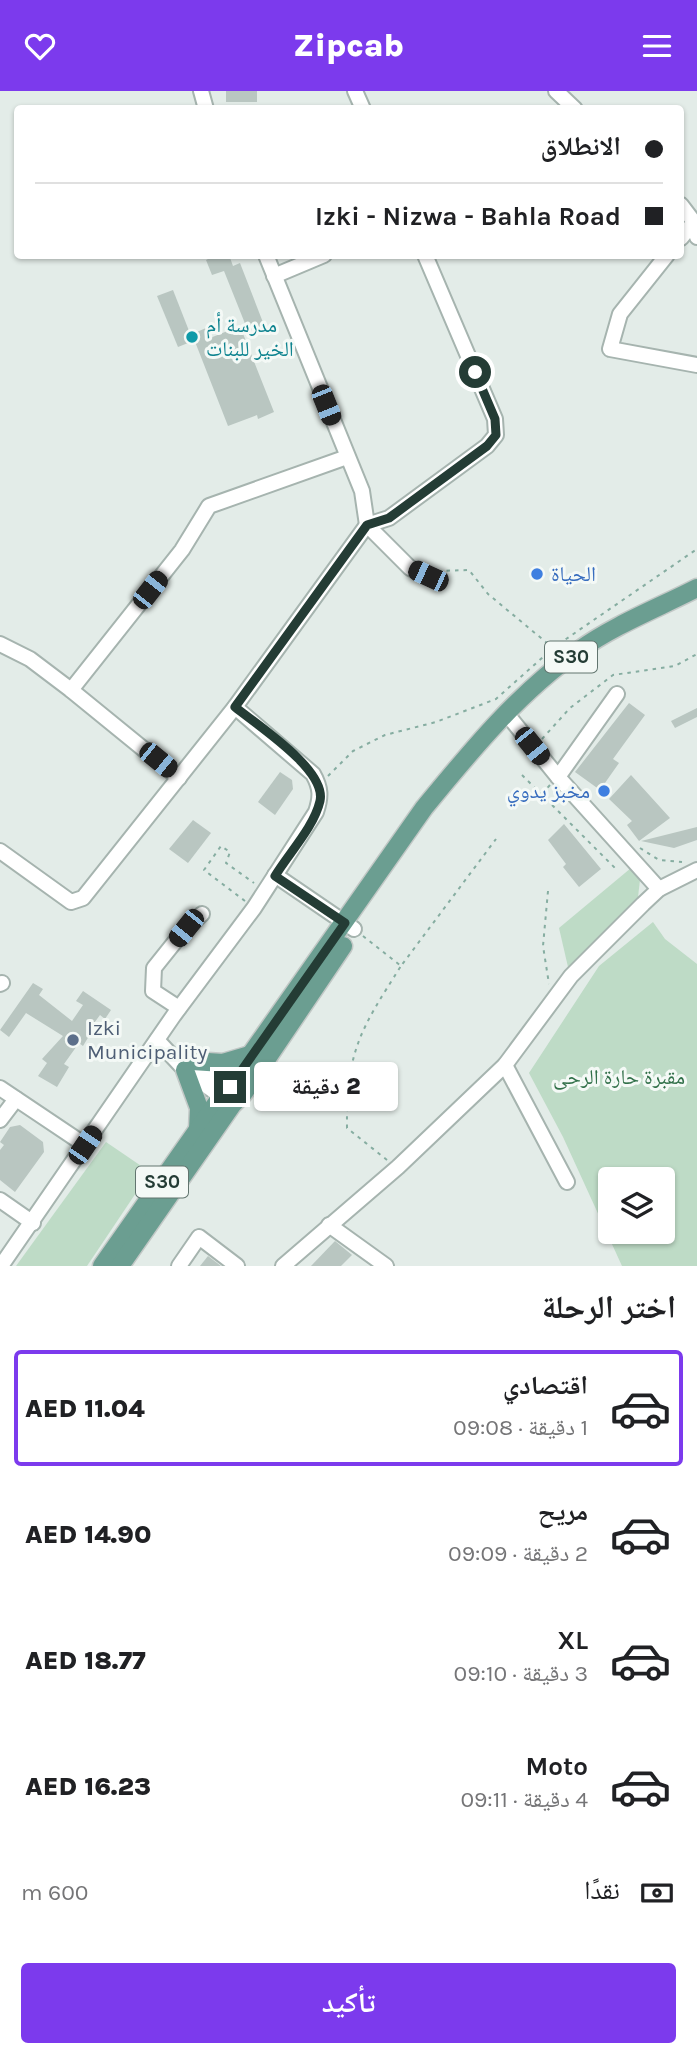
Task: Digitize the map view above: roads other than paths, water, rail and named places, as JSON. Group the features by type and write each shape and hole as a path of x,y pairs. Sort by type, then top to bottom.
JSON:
{"main road":[{"name":"S30","path":"120,1266 232,1096 467,756 506,713 578,651 697,588"},
{"name":"S30","path":"102,1266 198,1129 232,1096 250,1055 349,926"},
{"path":"198,1129 199,1108 188,1066 223,1063 250,1055"}],"street":[{"path":"556,91 571,105"},
{"path":"684,210 695,230"},
{"path":"267,259 362,491 367,525 410,568 428,576"},
{"path":"274,276 314,259"},
{"path":"0,851 57,895 71,902 83,898 235,707 367,525 389,518 487,446 496,435 495,419 427,259"},
{"path":"664,259 620,313 610,349 697,365"},
{"path":"71,690 182,550 209,506 347,457"},
{"path":"0,644 30,659 179,778"},
{"path":"558,777 617,694"},
{"path":"1,1266 179,1008 254,908 316,812 321,799 319,785 302,762 235,707"},
{"path":"506,713 558,777 659,889"},
{"path":"283,1266 398,1167 505,1065 590,955 659,889 693,866"},
{"path":"275,876 349,926"},
{"path":"179,1008 153,991 154,968 186,928 202,914"},
{"path":"157,1040 173,1055 232,1096"},
{"path":"505,1065 567,1182"},
{"path":"0,1088 85,1145"},
{"path":"0,1120 16,1099"},
{"path":"0,1199 33,1223"},
{"path":"328,1225 386,1266"},
{"path":"179,1266 199,1237 237,1266"}],"place":[{"name":"مدرسة أم الخير للبنات","path":"192,337"},
{"name":"الحياة","path":"537,574"},
{"name":"مخبز يدوي","path":"604,791"},
{"name":"Izki Municipality","path":"73,1040"}],"park label":[{"name":"مقبرة حارة الرحى","path":"619,1077"}]}
